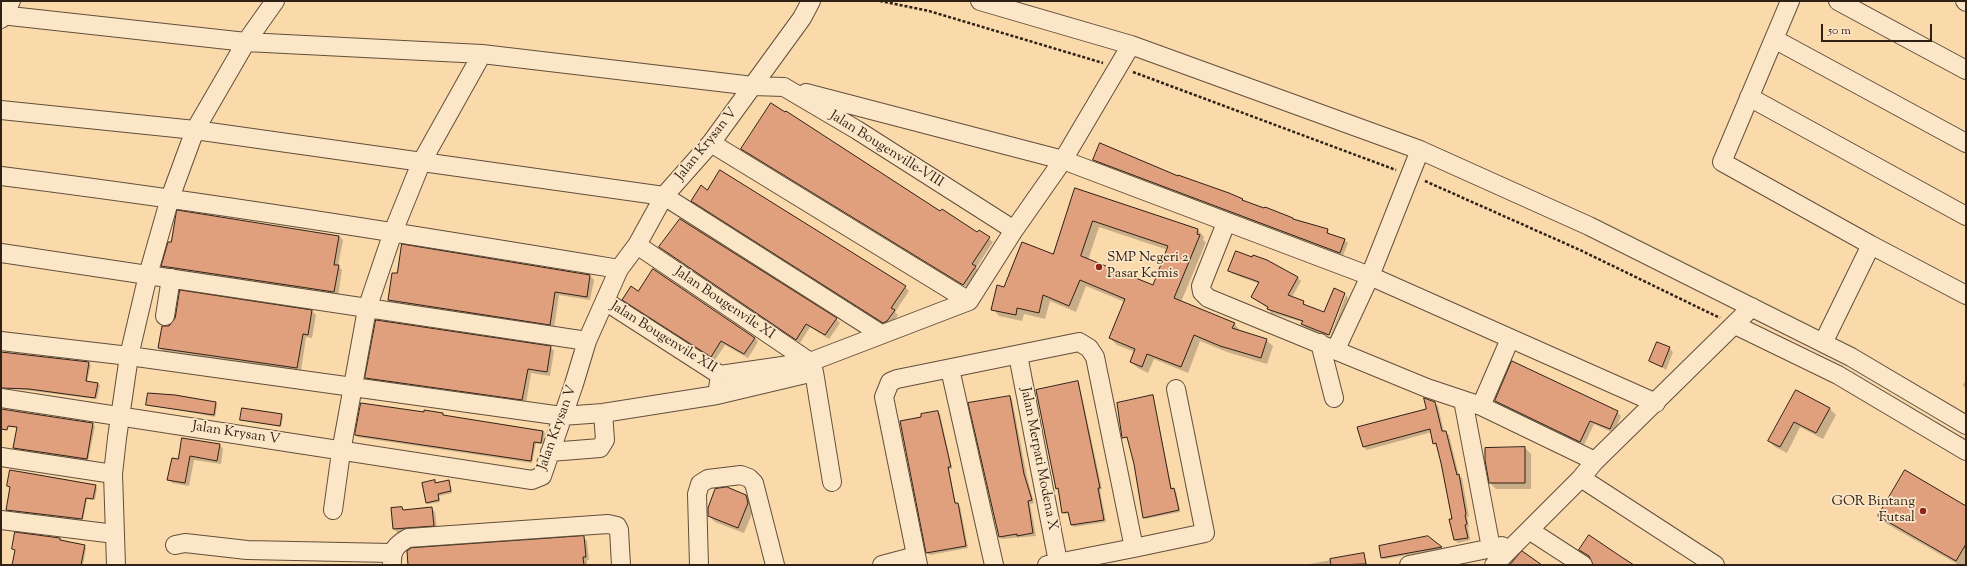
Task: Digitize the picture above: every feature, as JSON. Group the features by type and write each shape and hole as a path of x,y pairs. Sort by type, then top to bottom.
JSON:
{"street":[{"path":"116,565 113,474 129,356 148,275 170,198 195,130 246,42 275,1"},
{"name":"Jalan Krysan V","path":"1,398 120,415 341,452 532,480 542,476 587,341 619,269 637,245 664,196 711,143 802,18 811,1"},
{"path":"980,1 1131,45 1420,150 1589,226 1752,307 1851,357 1966,425"},
{"path":"1790,1 1722,162 1871,245 1966,295"},
{"path":"1838,1 1966,70"},
{"name":"Jalan Bougenville-VIII","path":"4,13 246,42 482,54 753,86 784,87 857,130 1014,230"},
{"path":"1774,39 1966,143"},
{"path":"1,341 129,356 562,416 603,414 717,395 812,367 881,334 969,301 1014,230 1063,160 1131,45"},
{"path":"333,510 341,452 367,309 393,232 421,163 482,54"},
{"path":"784,87 1063,160 1226,223 1370,276 1656,403"},
{"path":"1749,98 1966,216"},
{"path":"1,110 195,130 664,196 881,334"},
{"path":"711,143 969,301"},
{"path":"1334,398 1328,346 1370,276 1420,150"},
{"path":"1,176 170,198 393,232 619,269"},
{"path":"1226,223 1201,286 1202,292 1208,298 1328,346 1427,388 1481,406 1595,461"},
{"name":"Jalan Bougenvile XI","path":"637,245 812,367"},
{"path":"1823,343 1871,245"},
{"path":"1,253 587,341"},
{"path":"165,316 171,278"},
{"name":"Jalan Bougenvile XII","path":"605,301 720,375"},
{"path":"1416,564 1493,557 1513,544 1529,530 1581,478 1595,461 1656,403 1752,307"},
{"path":"1735,325 1838,375 1966,451"},
{"path":"1481,406 1510,339"},
{"path":"882,565 917,561 884,397 885,391 890,382 897,379 1079,342 1089,348 1095,357 1134,548"},
{"name":"Jalan Merpati Modena X","path":"1018,355 1052,564"},
{"path":"1838,375 1851,357"},
{"path":"717,395 720,375 812,367"},
{"path":"812,367 832,482"},
{"path":"950,369 994,565"},
{"path":"1052,564 1205,533 1176,389"},
{"path":"1463,400 1493,557"},
{"path":"550,452 600,448 605,440 603,414"},
{"path":"1,457 113,474"},
{"path":"699,565 697,494 700,484 708,479 741,475 749,478 754,483 775,565"},
{"path":"1581,478 1715,565"},
{"path":"1,520 115,534"},
{"path":"175,545 186,542 247,558 392,559 398,544 408,538 608,524 616,526 619,530 621,565"},
{"path":"1529,530 1583,565"}],"path":[{"path":"880,1 929,12 1118,67 1411,175 1580,250 1735,325"}],"building":[{"path":"771,103 785,112 786,111 940,211 942,209 977,232 979,230 990,237 972,264 976,266 963,285 741,149"},
{"path":"1100,143 1178,176 1229,193 1243,199 1242,200 1264,208 1265,207 1293,219 1328,229 1327,233 1345,239 1340,253 1093,160"},
{"path":"720,170 906,286 891,308 895,310 887,321 883,323 691,201 701,185 707,190"},
{"path":"1075,188 1198,229 1197,234 1200,235 1174,298 1235,323 1232,328 1267,339 1261,358 1220,346 1194,335 1181,367 1147,354 1142,367 1130,362 1135,349 1109,338 1125,299 1080,280 1069,306 1043,295 1039,313 1017,308 1016,315 991,310 997,285 1004,287 1022,242 1053,254","holes":["1093,221 1168,246 1153,285 1081,256"]},
{"path":"177,210 339,236 334,265 339,265 334,292 161,266 168,242 171,242"},
{"path":"680,219 837,318 825,335 806,324 796,340 659,247"},
{"path":"402,244 590,275 587,297 555,292 550,325 388,300 392,273 397,273"},
{"path":"1236,251 1252,257 1253,255 1267,260 1298,277 1288,295 1304,301 1303,304 1324,312 1334,288 1345,293 1329,335 1301,324 1303,321 1267,309 1268,307 1251,297 1259,282 1228,271"},
{"path":"653,269 755,338 744,354 721,341 711,357 622,300 631,286 638,291"},
{"path":"180,290 312,310 308,335 303,334 297,368 158,348 162,326 169,326 175,318"},
{"path":"376,320 551,346 547,372 528,369 522,400 365,378"},
{"path":"1657,342 1670,347 1662,367 1649,361"},
{"path":"1,352 89,362 86,381 98,383 95,398 29,389 1,388"},
{"path":"1512,361 1618,411 1610,429 1590,421 1580,442 1495,401"},
{"path":"1078,381 1100,488 1098,488 1104,520 1071,525 1068,512 1062,513 1058,488 1056,489 1036,390"},
{"path":"1796,390 1830,408 1816,433 1794,422 1780,447 1768,441"},
{"path":"148,393 175,395 216,402 214,415 146,405"},
{"path":"1153,395 1171,489 1174,488 1179,510 1143,518 1134,464 1127,437 1122,438 1117,403"},
{"path":"1010,396 1024,474 1032,500 1028,501 1033,533 999,537 968,403"},
{"path":"1424,398 1435,402 1442,431 1446,431 1457,475 1459,474 1466,514 1467,524 1465,525 1468,538 1454,540 1449,519 1452,519 1441,463 1436,443 1433,444 1430,429 1363,447 1357,427 1426,409"},
{"path":"361,403 424,412 424,410 443,413 443,415 543,431 541,443 534,442 531,461 355,435"},
{"path":"242,408 282,414 280,426 240,420"},
{"path":"1,409 93,423 87,459 13,448 17,427 8,426 7,430 1,429"},
{"path":"938,411 951,467 948,467 955,503 958,503 966,546 926,553 900,421 921,417 921,414"},
{"path":"182,438 220,444 217,461 190,456 185,483 167,480 172,458 178,459"},
{"path":"1525,447 1525,483 1489,483 1485,460 1485,448"},
{"path":"10,470 96,485 93,499 86,498 82,519 6,510 10,487 7,486"},
{"name":"GOR Bintang Futsal","path":"1905,470 1966,506 1966,544 1956,561 1878,516"},
{"path":"435,480 435,483 449,480 451,491 438,494 439,500 426,503 422,483"},
{"path":"727,487 746,495 748,503 738,528 708,516 708,508 715,489"},
{"path":"402,507 403,510 432,507 434,526 393,529 391,508"},
{"path":"15,532 60,538 60,540 85,545 81,565 12,565 15,550 12,549"},
{"path":"1589,535 1634,565 1593,565 1589,556 1579,550"},
{"path":"584,536 586,557 583,557 584,565 408,565 407,551 411,548"},
{"path":"1428,536 1442,547 1381,558 1379,546"},
{"path":"1522,551 1542,565 1510,565"},
{"path":"1364,553 1366,564 1331,565 1330,559"}],"place":[{"name":"SMP Negeri 2 Pasar Kemis","path":"1099,267"},
{"name":"GOR Bintang Futsal","path":"1923,511"}]}
